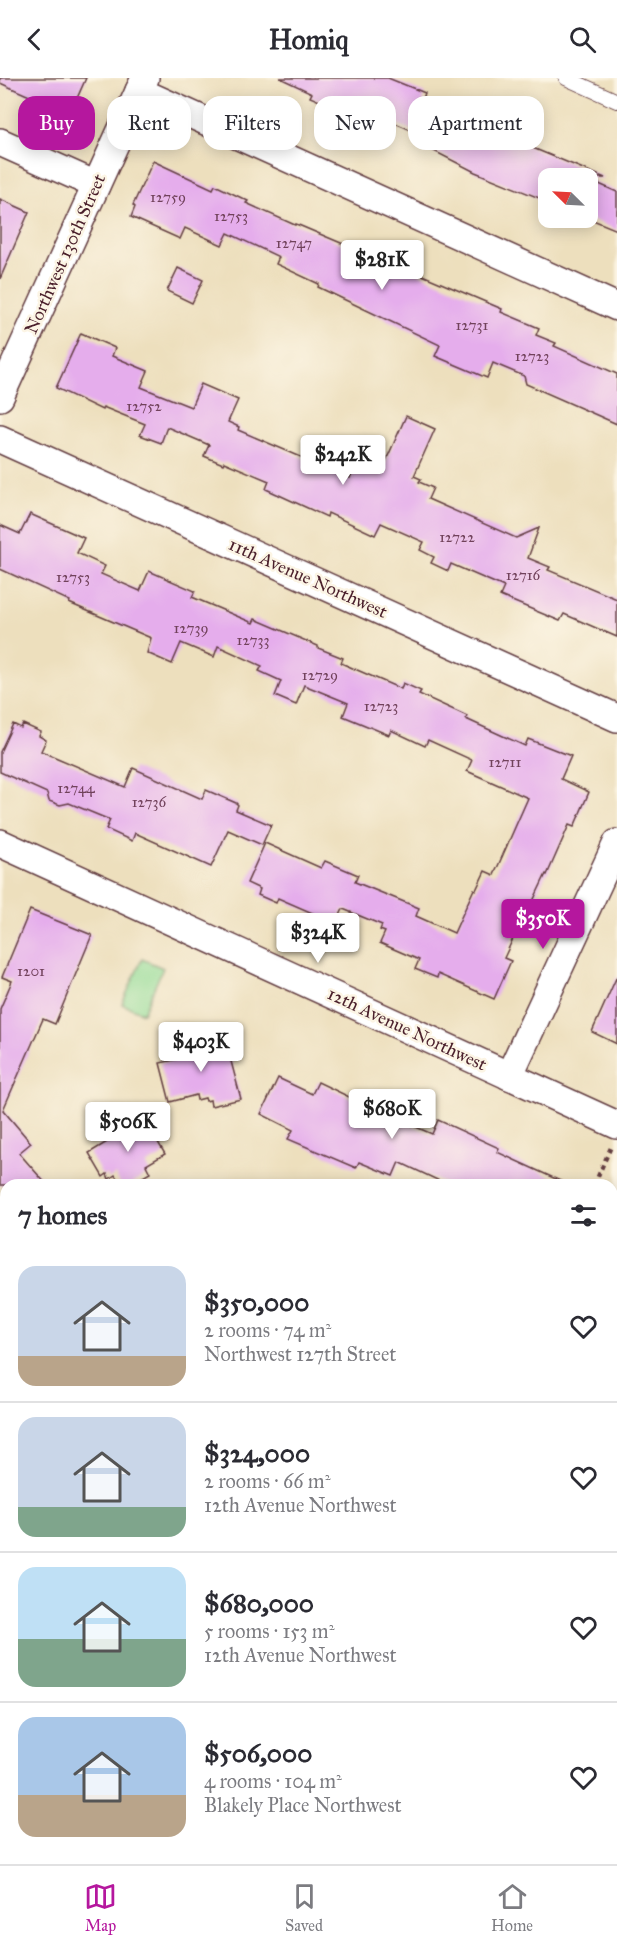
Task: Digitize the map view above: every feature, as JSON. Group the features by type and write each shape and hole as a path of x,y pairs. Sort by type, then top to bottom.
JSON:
{"street":[{"name":"Northwest 130th Street","path":"0,397 142,85"},
{"path":"142,85 617,307"},
{"path":"0,142 96,185"},
{"name":"11th Avenue Northwest","path":"0,439 617,718"},
{"path":"509,1076 617,843"},
{"name":"12th Avenue Northwest","path":"1,846 509,1076 615,1134"}],"lane":[{"path":"566,78 617,101"}],"path":[{"path":"596,1179 615,1134"}],"green space":[{"path":"142,959 163,968 143,1013 122,1004"}],"building":[{"path":"0,78 86,78 78,96 29,96 0,83"},
{"path":"280,78 388,78 425,93 424,96 408,96 408,129 396,123 396,96 314,96 314,99 310,97 312,93"},
{"path":"432,150 538,150 581,168 538,168 538,198 475,172"},
{"path":"153,161 213,189 215,185 248,201 246,203 295,225 386,262 387,260 502,309 501,312 539,328 536,335 556,343 554,346 617,374 617,424 526,384 524,376 493,363 487,378 435,356 440,345 318,287 319,284 276,264 279,257 228,233 222,245 185,228 180,239 131,217 135,207 133,205"},
{"path":"598,183 617,192 617,230 598,222"},
{"path":"0,199 29,212 0,279"},
{"path":"178,268 203,280 192,303 167,291"},
{"path":"81,333 115,348 112,356 148,371 141,387 191,407 201,384 238,400 228,422 239,427 238,430 350,478 355,466 363,470 365,463 378,469 380,464 384,465 406,416 435,429 414,476 421,479 419,482 433,488 428,499 516,538 539,528 528,558 550,567 548,570 617,599 617,637 564,614 560,621 500,596 504,587 451,564 448,571 431,563 434,557 420,550 424,542 381,523 375,535 328,513 327,517 266,489 269,481 204,456 209,445 167,427 161,443 140,435 145,424 103,407 102,410 56,388"},
{"path":"30,514 84,538 77,553 105,566 101,574 140,591 149,571 195,591 192,597 253,623 255,619 318,646 318,648 343,658 341,663 401,689 403,683 421,691 419,694 467,716 466,719 525,746 528,739 571,756 561,779 589,792 574,827 569,825 547,875 525,918 523,917 504,958 511,961 494,999 438,974 437,978 415,969 419,960 380,943 385,932 380,930 382,925 343,909 338,920 334,918 333,922 278,898 276,903 258,895 260,889 247,883 265,843 321,868 325,861 358,875 355,882 419,908 416,916 454,933 485,871 494,875 528,798 467,771 472,760 428,740 425,746 391,730 389,735 343,716 348,703 304,685 296,705 275,696 281,681 259,671 262,666 218,646 214,657 181,643 172,664 147,653 151,638 69,603 70,601 0,569 0,525 20,534"},
{"path":"13,724 21,728 23,724 41,732 39,736 46,740 41,751 125,787 133,768 202,799 206,790 236,803 238,805 236,810 271,825 262,845 228,830 211,867 135,833 132,841 106,829 110,820 69,803 60,805 49,801 47,793 0,772 0,752"},
{"path":"30,910 92,935 55,1024 43,1019 3,1110 31,1143 19,1153 42,1179 0,1179 0,1009 12,981 2,977"},
{"path":"617,976 617,1044 592,1032"},
{"path":"175,1025 204,1047 224,1043 241,1099 211,1106 210,1100 206,1101 205,1098 197,1100 196,1095 170,1102 160,1063 183,1058"},
{"path":"278,1078 312,1094 318,1082 368,1106 371,1099 389,1107 386,1114 432,1134 438,1120 499,1148 497,1152 556,1179 435,1179 399,1162 393,1176 359,1162 356,1168 288,1139 293,1130 261,1114"},
{"path":"142,1115 165,1154 146,1165 150,1173 140,1179 117,1179 115,1175 109,1179 107,1174 103,1177 89,1153 112,1139 109,1135"}]}
